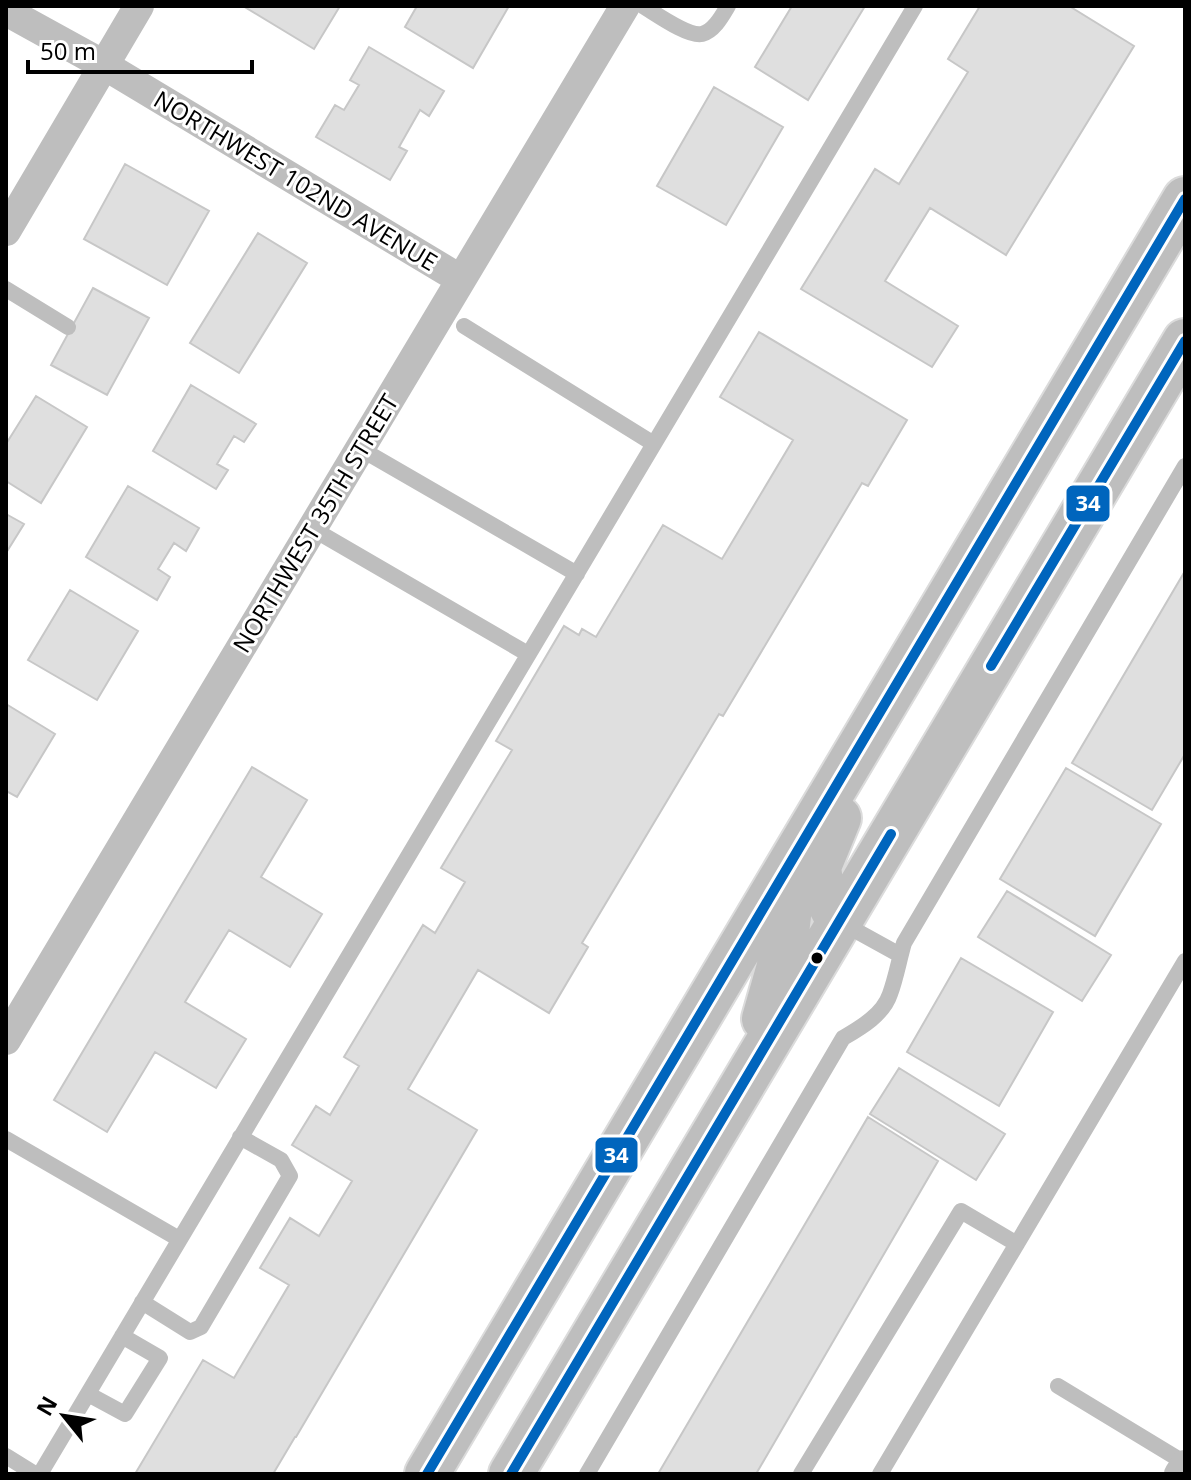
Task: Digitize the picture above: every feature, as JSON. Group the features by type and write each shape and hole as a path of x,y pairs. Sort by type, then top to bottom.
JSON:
{"main road":[{"path":"427,1474 1185,199"},
{"path":"511,1474 1185,341"},
{"path":"839,922 822,890 819,867 883,708"},
{"path":"748,1075 786,941 789,916 780,881"}],"street":[{"path":"6,231 139,6"},
{"name":"NORTHWEST 35TH STREET","path":"6,1040 625,6"},
{"name":"NORTHWEST 102ND AVENUE","path":"6,11 104,65 460,279"},
{"path":"1179,1474 1185,1464"}],"lane":[{"path":"643,6 692,34 704,34 717,24 728,6"},
{"path":"6,1456 37,1474 88,1394 915,6"},
{"path":"6,289 68,327"},
{"path":"464,326 654,444"},
{"path":"359,448 577,574"},
{"path":"587,1474 843,1038 877,1014 890,997 904,943 1185,467"},
{"path":"311,528 528,654"},
{"path":"839,922 900,955"},
{"path":"880,1474 1185,961"},
{"path":"142,1302 190,1332 201,1327 290,1176 281,1160 240,1137"},
{"path":"6,1139 179,1239"},
{"path":"801,1474 961,1211 1017,1244"},
{"path":"88,1394 125,1414 160,1358 122,1336"},
{"path":"1058,1386 1185,1464"}],"building":[{"path":"243,6 340,6 314,49"},
{"path":"417,6 509,6 473,68 405,27"},
{"path":"792,6 865,6 808,100 755,67"},
{"path":"980,6 1069,6 1134,46 1006,255 930,208 885,281 958,326 932,367 801,289 875,169 899,184 968,72 948,59"},
{"path":"369,47 444,91 429,116 420,110 399,147 407,151 390,180 316,137 335,105 344,110 359,85 350,80"},
{"path":"714,87 783,127 726,225 657,186"},
{"path":"125,164 209,211 167,285 84,239"},
{"path":"258,233 307,263 239,373 190,343"},
{"path":"93,288 149,318 107,395 51,365"},
{"path":"759,332 907,420 868,486 862,483 723,716 719,714 582,943 588,947 549,1013 478,970 408,1089 477,1130 273,1474 135,1474 203,1360 234,1378 289,1285 260,1268 290,1218 319,1236 352,1181 292,1145 316,1106 330,1115 359,1066 344,1057 423,925 435,933 465,882 441,868 512,750 496,741 564,626 579,635 582,629 596,637 663,525 722,559 793,440 720,397"},
{"path":"191,385 256,424 244,442 234,436 217,464 228,470 216,489 153,451"},
{"path":"36,396 87,427 41,503 6,481 6,444"},
{"path":"128,486 199,528 186,551 174,543 158,569 170,577 157,600 86,557"},
{"path":"6,514 24,524 6,553"},
{"path":"1185,571 1185,754 1152,810 1072,763"},
{"path":"70,590 138,631 97,700 28,660"},
{"path":"6,704 55,734 17,797 6,791"},
{"path":"252,767 307,800 261,877 322,914 290,967 229,930 185,1002 246,1039 216,1088 155,1052 107,1132 54,1100"},
{"path":"1066,768 1161,824 1095,936 1000,879"},
{"path":"1007,891 1111,955 1082,1001 978,937"},
{"path":"961,958 1053,1012 999,1106 907,1052"},
{"path":"899,1068 1005,1134 976,1180 870,1114"},
{"path":"868,1117 938,1161 756,1474 658,1474"}],"transit line":[{"name":"34","path":"427,1474 1185,199"},
{"name":"34","path":"991,666 1185,341"},
{"name":"34","path":"511,1474 891,834"}]}
